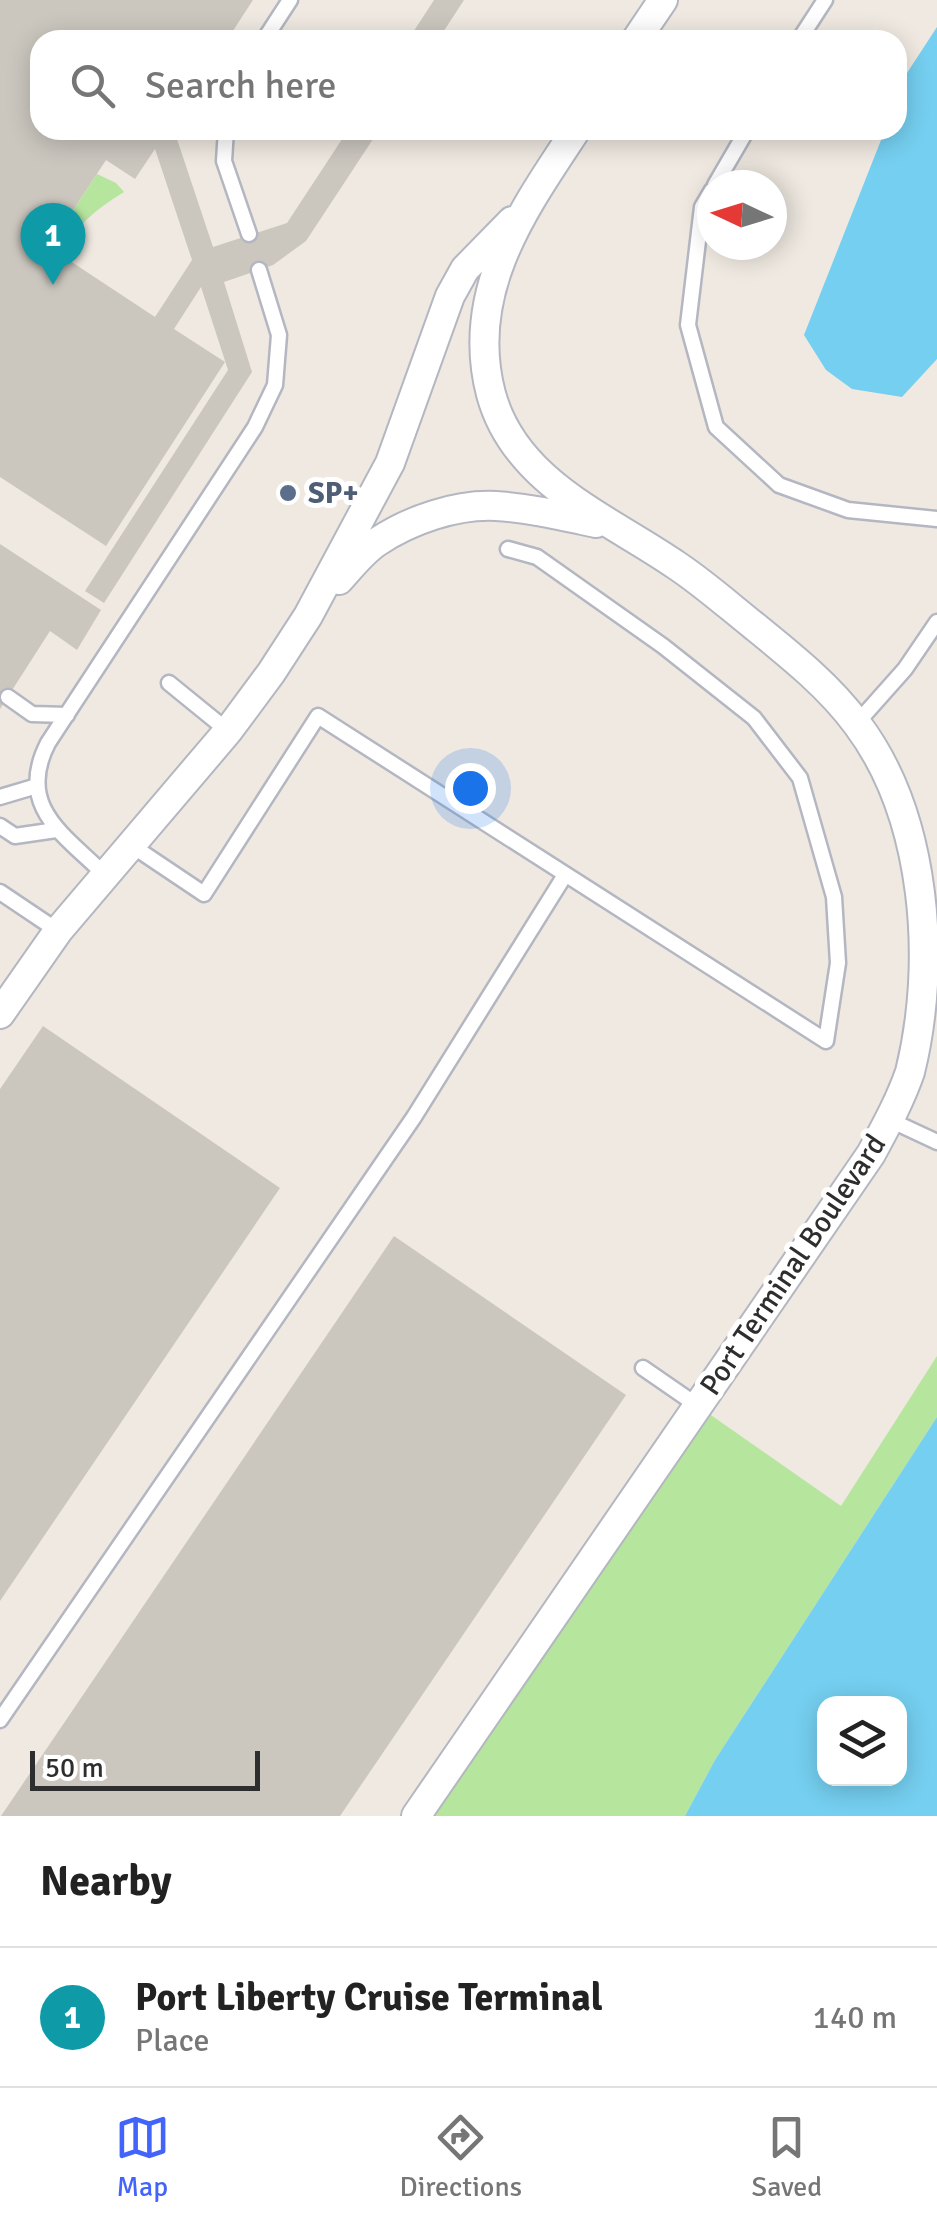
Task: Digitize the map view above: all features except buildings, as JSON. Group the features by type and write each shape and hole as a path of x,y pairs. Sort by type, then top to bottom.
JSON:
{"street":[{"path":"643,30 663,0"},
{"name":"Port Terminal Boulevard","path":"416,1816 871,1154 910,1070 922,1017 928,937 922,882 902,811 880,759 856,723 815,678 708,589 565,495 520,449 492,397 486,368 485,309 492,281 524,208 569,140"},
{"name":"Port Terminal Boulevard","path":"0,1014 58,931 228,731 271,673 308,616 390,462 450,296 465,269 524,208"},
{"name":"Port Terminal Boulevard","path":"308,616 360,556 378,542 449,512 496,506 612,526"}],"lane":[{"path":"270,30 290,0"},
{"path":"805,30 824,0"},
{"path":"225,140 224,161 250,234"},
{"path":"724,170 741,140"},
{"path":"697,249 688,325 716,426 778,485 848,510 937,519"},
{"path":"105,875 46,816 37,786 42,754 256,427 275,385 279,335 259,270"},
{"path":"130,845 204,894 318,716 826,1041 838,963 834,897 800,778 754,718 687,665 537,557 508,549"},
{"path":"856,723 905,669 937,622"},
{"path":"168,683 228,731"},
{"path":"8,697 32,714 66,715"},
{"path":"0,798 37,786"},
{"path":"0,826 15,836 56,830"},
{"path":"0,1720 414,1117 565,875"},
{"path":"0,892 58,931"},
{"path":"890,1120 937,1142"},
{"path":"643,1368 698,1406"}],"green space":[{"path":"97,174 116,183 124,192 87,219 58,254 49,247"},
{"path":"937,1356 937,1417 715,1760 685,1816 416,1816 698,1406 841,1506"}],"water":[{"path":"937,27 937,359 902,397 852,389 826,370 804,335 881,140 907,140 907,73"},
{"path":"937,1417 937,1816 685,1816 715,1760"}],"place":[{"name":"Port Liberty Cruise Terminal","path":"53,285"},
{"name":"SP+","path":"288,493"}]}
